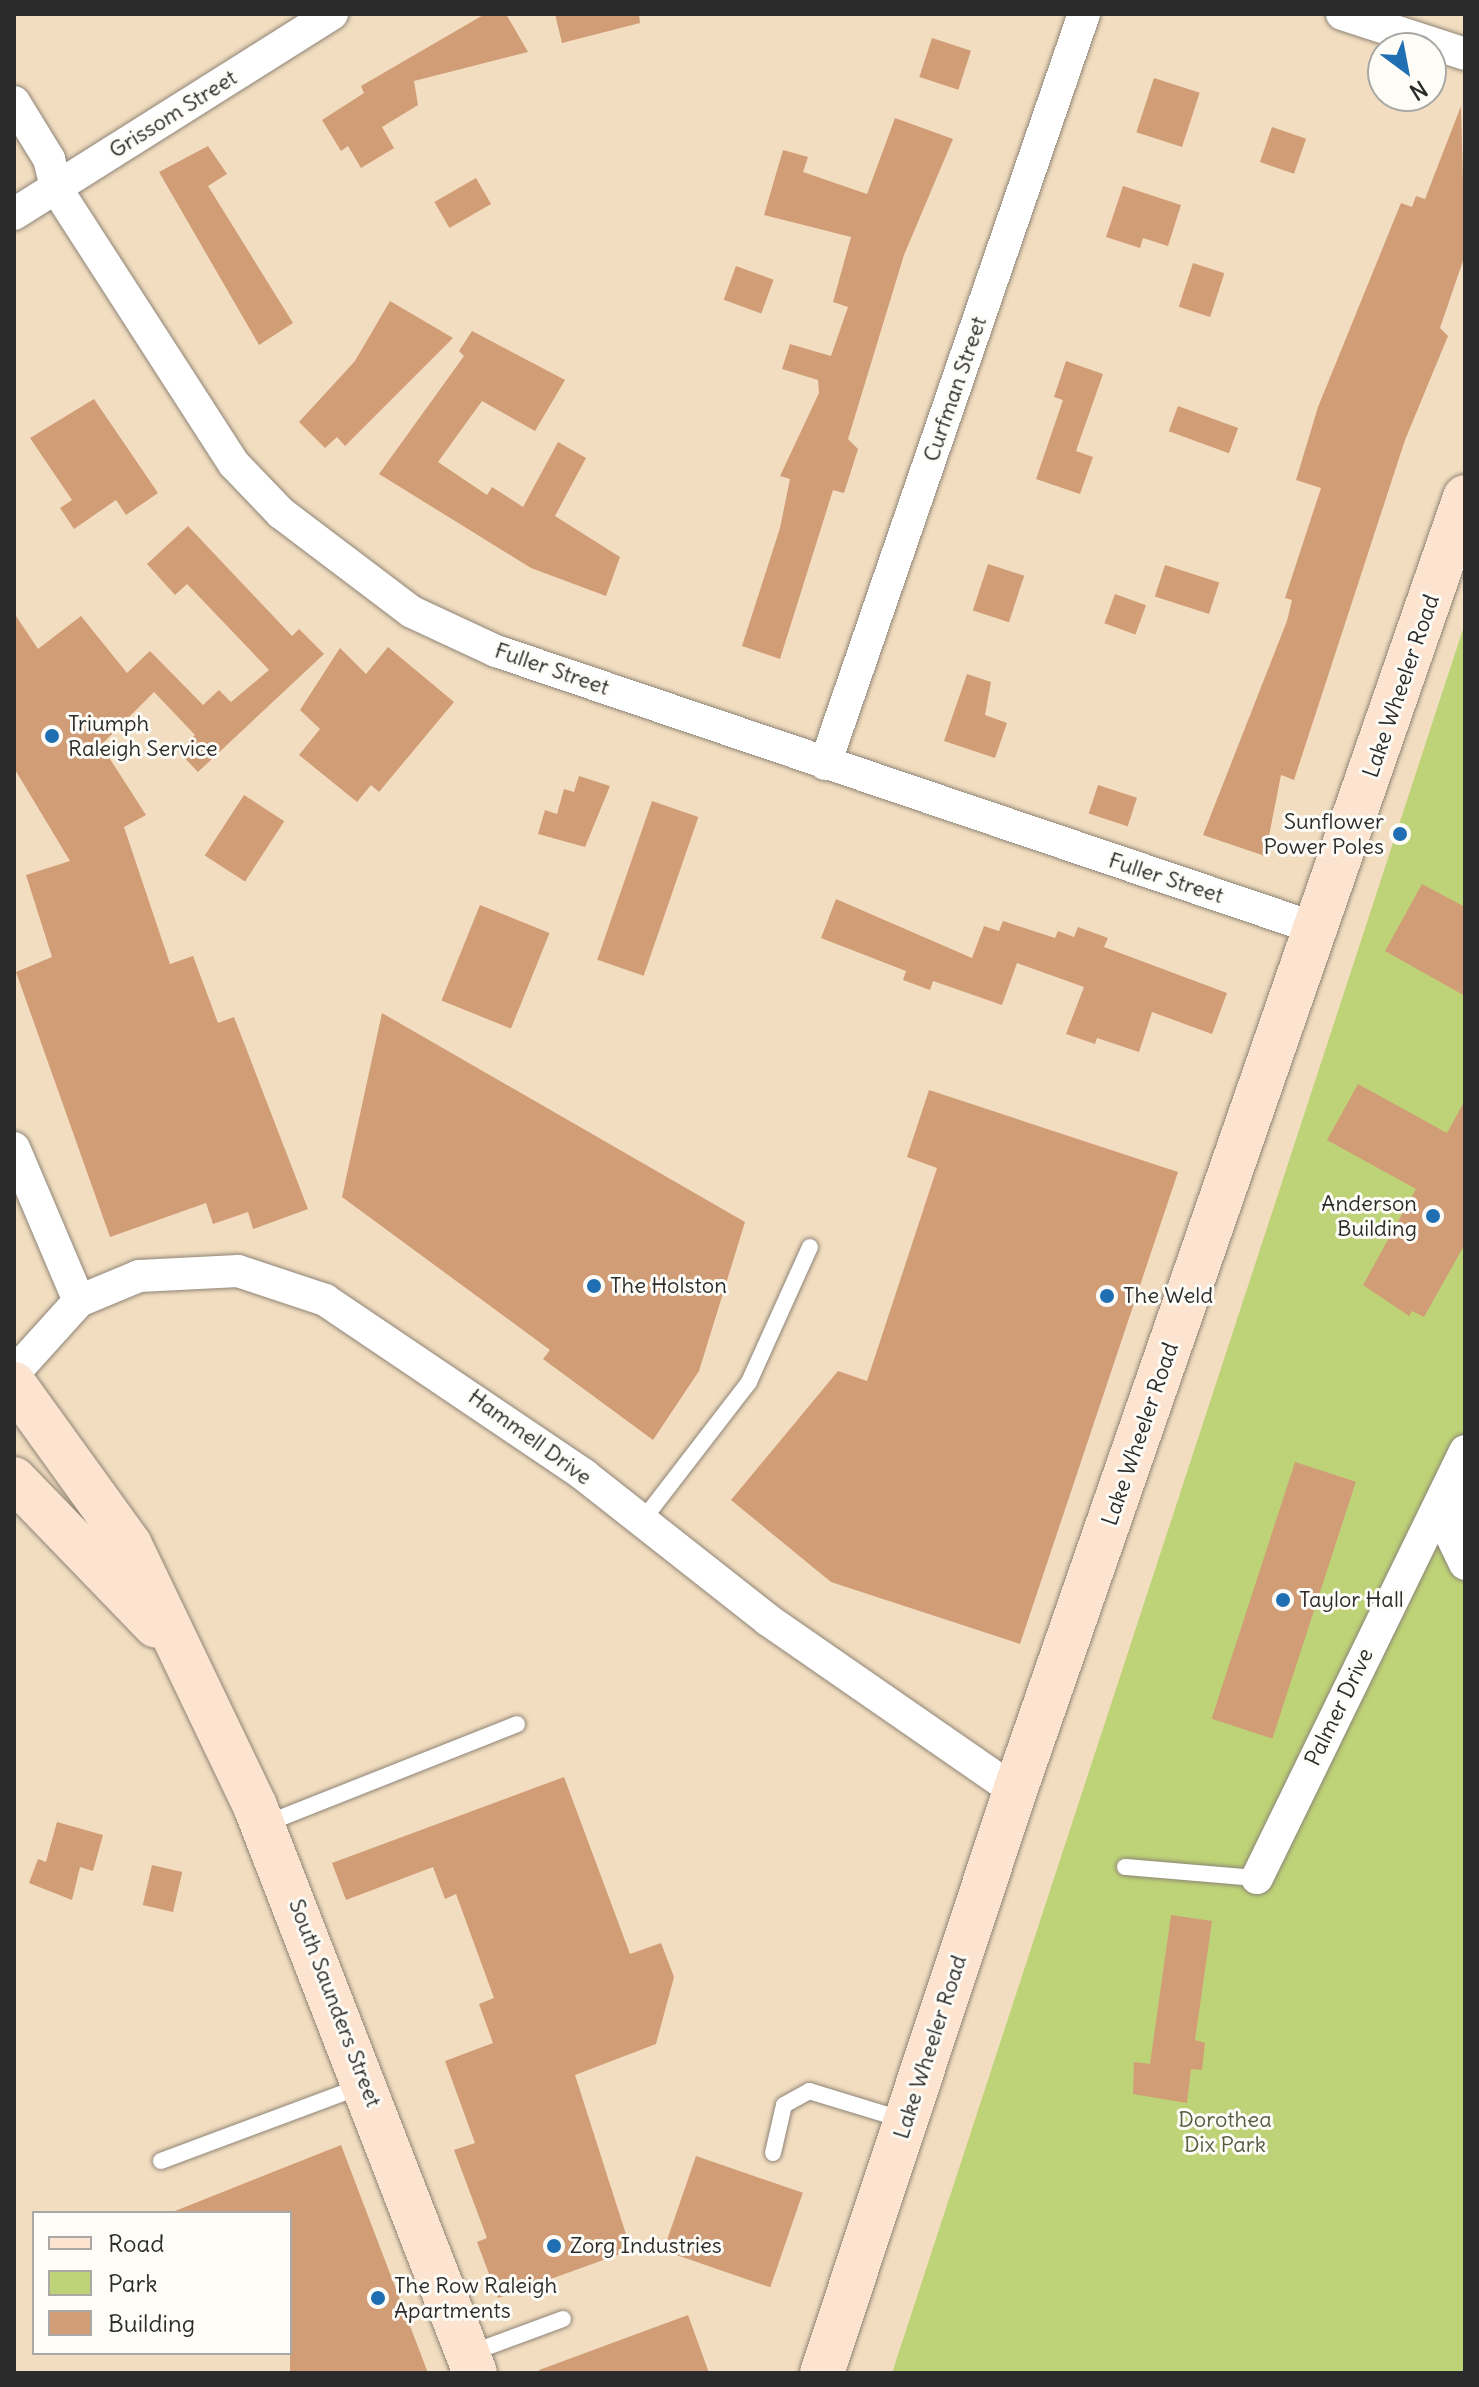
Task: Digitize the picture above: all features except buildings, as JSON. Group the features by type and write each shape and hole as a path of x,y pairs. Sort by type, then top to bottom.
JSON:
{"main road":[{"name":"Lake Wheeler Road","path":"822,2373 1015,1791 1318,929 1465,497"},
{"name":"South Saunders Street","path":"14,1384 130,1545 172,1642 263,1825 367,2084 471,2364"},
{"name":"South Saunders Street","path":"14,1479 172,1642"}],"street":[{"name":"Grissom Street","path":"14,214 332,14"},
{"name":"Curfman Street","path":"825,764 1084,14"},
{"path":"1342,14 1465,54"},
{"name":"Fuller Street","path":"14,102 49,159 56,188 234,464 334,556 412,612 496,651 1318,929"},
{"path":"14,1148 79,1301"},
{"name":"Hammell Drive","path":"14,1373 79,1301 100,1287 175,1269 238,1271 282,1282 405,1349 642,1521 768,1620 1015,1791"},
{"path":"1459,1462 1451,1535 1465,1564"},
{"name":"Palmer Drive","path":"1257,1878 1459,1462"}],"lane":[{"path":"642,1521 749,1382 810,1247"},
{"path":"263,1825 517,1724"},
{"path":"1125,1867 1257,1878"},
{"path":"161,2161 367,2084"},
{"path":"773,2153 784,2105 809,2091 906,2121"},
{"path":"471,2364 563,2319"}],"green space":[{"name":"Dorothea Dix Park","path":"1465,623 1465,2373 892,2373 1338,1011"}],"place":[{"name":"Triumph Raleigh Service","path":"52,736"},
{"name":"Sunflower Power Poles","path":"1400,834"},
{"name":"Anderson Building","path":"1433,1216"},
{"name":"The Holston","path":"594,1286"},
{"name":"The Weld","path":"1107,1296"},
{"name":"Taylor Hall","path":"1283,1600"},
{"name":"Zorg Industries","path":"554,2246"},
{"name":"The Row Raleigh Apartments","path":"378,2298"}]}
